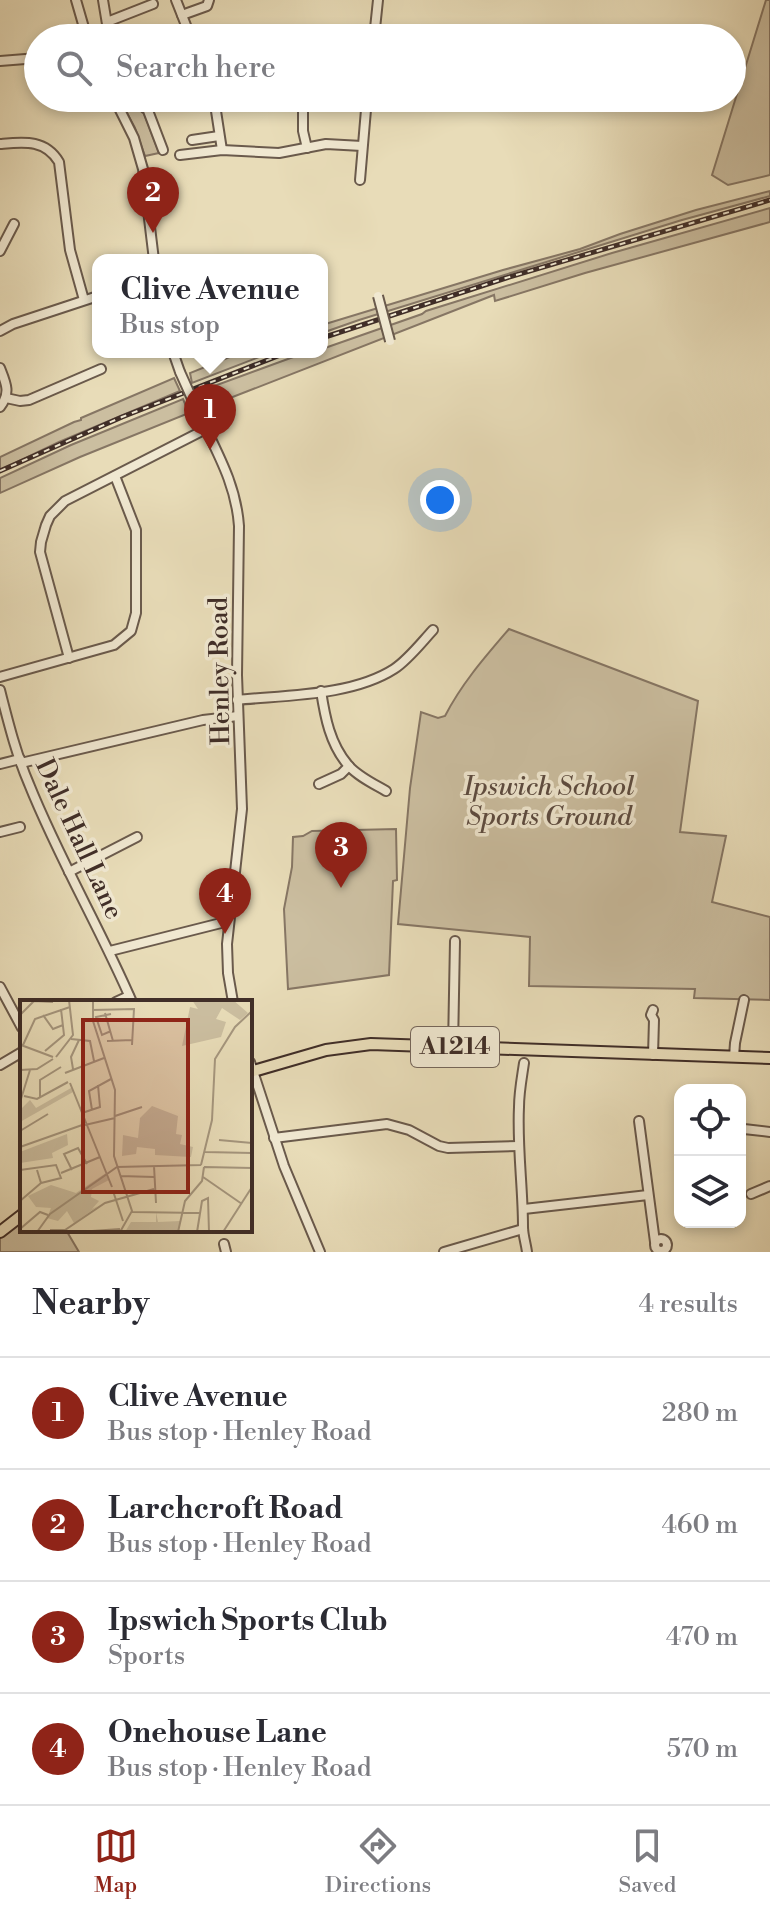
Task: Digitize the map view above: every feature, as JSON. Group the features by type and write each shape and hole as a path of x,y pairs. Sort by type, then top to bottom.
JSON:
{"main road":[{"name":"A1214","path":"252,1069 305,1055 371,1044 770,1058"},
{"path":"0,1232 20,1217"}],"street":[{"path":"76,0 83,24"},
{"path":"103,0 107,22 153,4"},
{"path":"176,0 186,24"},
{"path":"182,15 206,6 209,0"},
{"path":"375,24 378,0"},
{"path":"0,61 24,59"},
{"path":"121,112 134,138 143,169 153,254"},
{"path":"149,112 163,150"},
{"path":"216,112 222,150"},
{"path":"303,112 307,148"},
{"path":"360,180 366,112"},
{"path":"192,140 219,136"},
{"path":"0,144 26,142 40,145 59,162 70,250 84,300"},
{"path":"180,155 222,150 279,153 326,144 362,146"},
{"path":"0,251 14,224"},
{"path":"378,296 390,341"},
{"path":"0,331 92,298"},
{"name":"Henley Road","path":"175,358 231,483 238,513 237,700 242,809 227,960 233,1000"},
{"path":"0,368 7,385 6,398 0,407"},
{"path":"6,398 29,400 101,369"},
{"path":"69,658 40,552 42,533 50,516 65,501 206,429"},
{"path":"0,677 114,645 127,636 134,622 136,530 115,476"},
{"path":"237,700 368,683 396,668 433,630"},
{"name":"Dale Hall Lane","path":"0,690 20,761 44,821 110,951 130,999"},
{"path":"321,691 325,720 349,766 386,791"},
{"path":"0,764 203,720 238,716"},
{"path":"319,784 341,774 349,766"},
{"path":"0,832 20,827"},
{"path":"69,872 137,837"},
{"path":"110,951 229,921"},
{"path":"453,1047 455,941"},
{"path":"0,987 20,1024"},
{"path":"734,1057 744,1000"},
{"path":"650,1013 654,1020 653,1055"},
{"path":"0,1065 20,1053"},
{"path":"524,1063 519,1146 527,1252"},
{"path":"252,1072 289,1179 320,1252"},
{"path":"639,1121 655,1242"},
{"path":"274,1138 387,1124 409,1130 448,1148 519,1146"},
{"path":"746,1129 770,1132"},
{"path":"749,1195 770,1186"},
{"path":"524,1209 648,1195"},
{"path":"444,1252 523,1229"}],"green space":[{"path":"766,0 770,0 770,175 728,185 712,175 731,112 746,112 746,65"},
{"path":"126,112 143,112 159,153 145,156"},
{"path":"770,191 770,196 682,220 328,331 328,323 580,249 696,210"},
{"path":"770,208 770,222 495,301 494,295 202,409 195,393 291,358 328,358 328,347 426,311"},
{"path":"227,358 257,358 192,383 190,373"},
{"path":"174,378 180,391 0,470 0,457"},
{"path":"183,399 189,413 0,493 0,478"},
{"name":"Ipswich School Sports Ground","path":"509,629 698,701 680,832 726,836 712,902 770,917 770,1000 694,998 695,989 529,986 530,937 398,924 410,788 421,712 438,718 445,716 466,681"},
{"path":"396,829 397,880 393,881 389,975 288,989 284,909 292,867 293,837 312,831"},
{"path":"20,1223 20,1232 67,1232 79,1252 0,1252 0,1238"}],"railway":[{"path":"328,336 506,278 770,200"},
{"path":"0,471 122,417 273,358"}],"place":[{"name":"Larchcroft Road","path":"153,233"},
{"name":"Clive Avenue","path":"210,450"},
{"name":"Ipswich Sports Club","path":"341,888"},
{"name":"Onehouse Lane","path":"225,934"}]}
